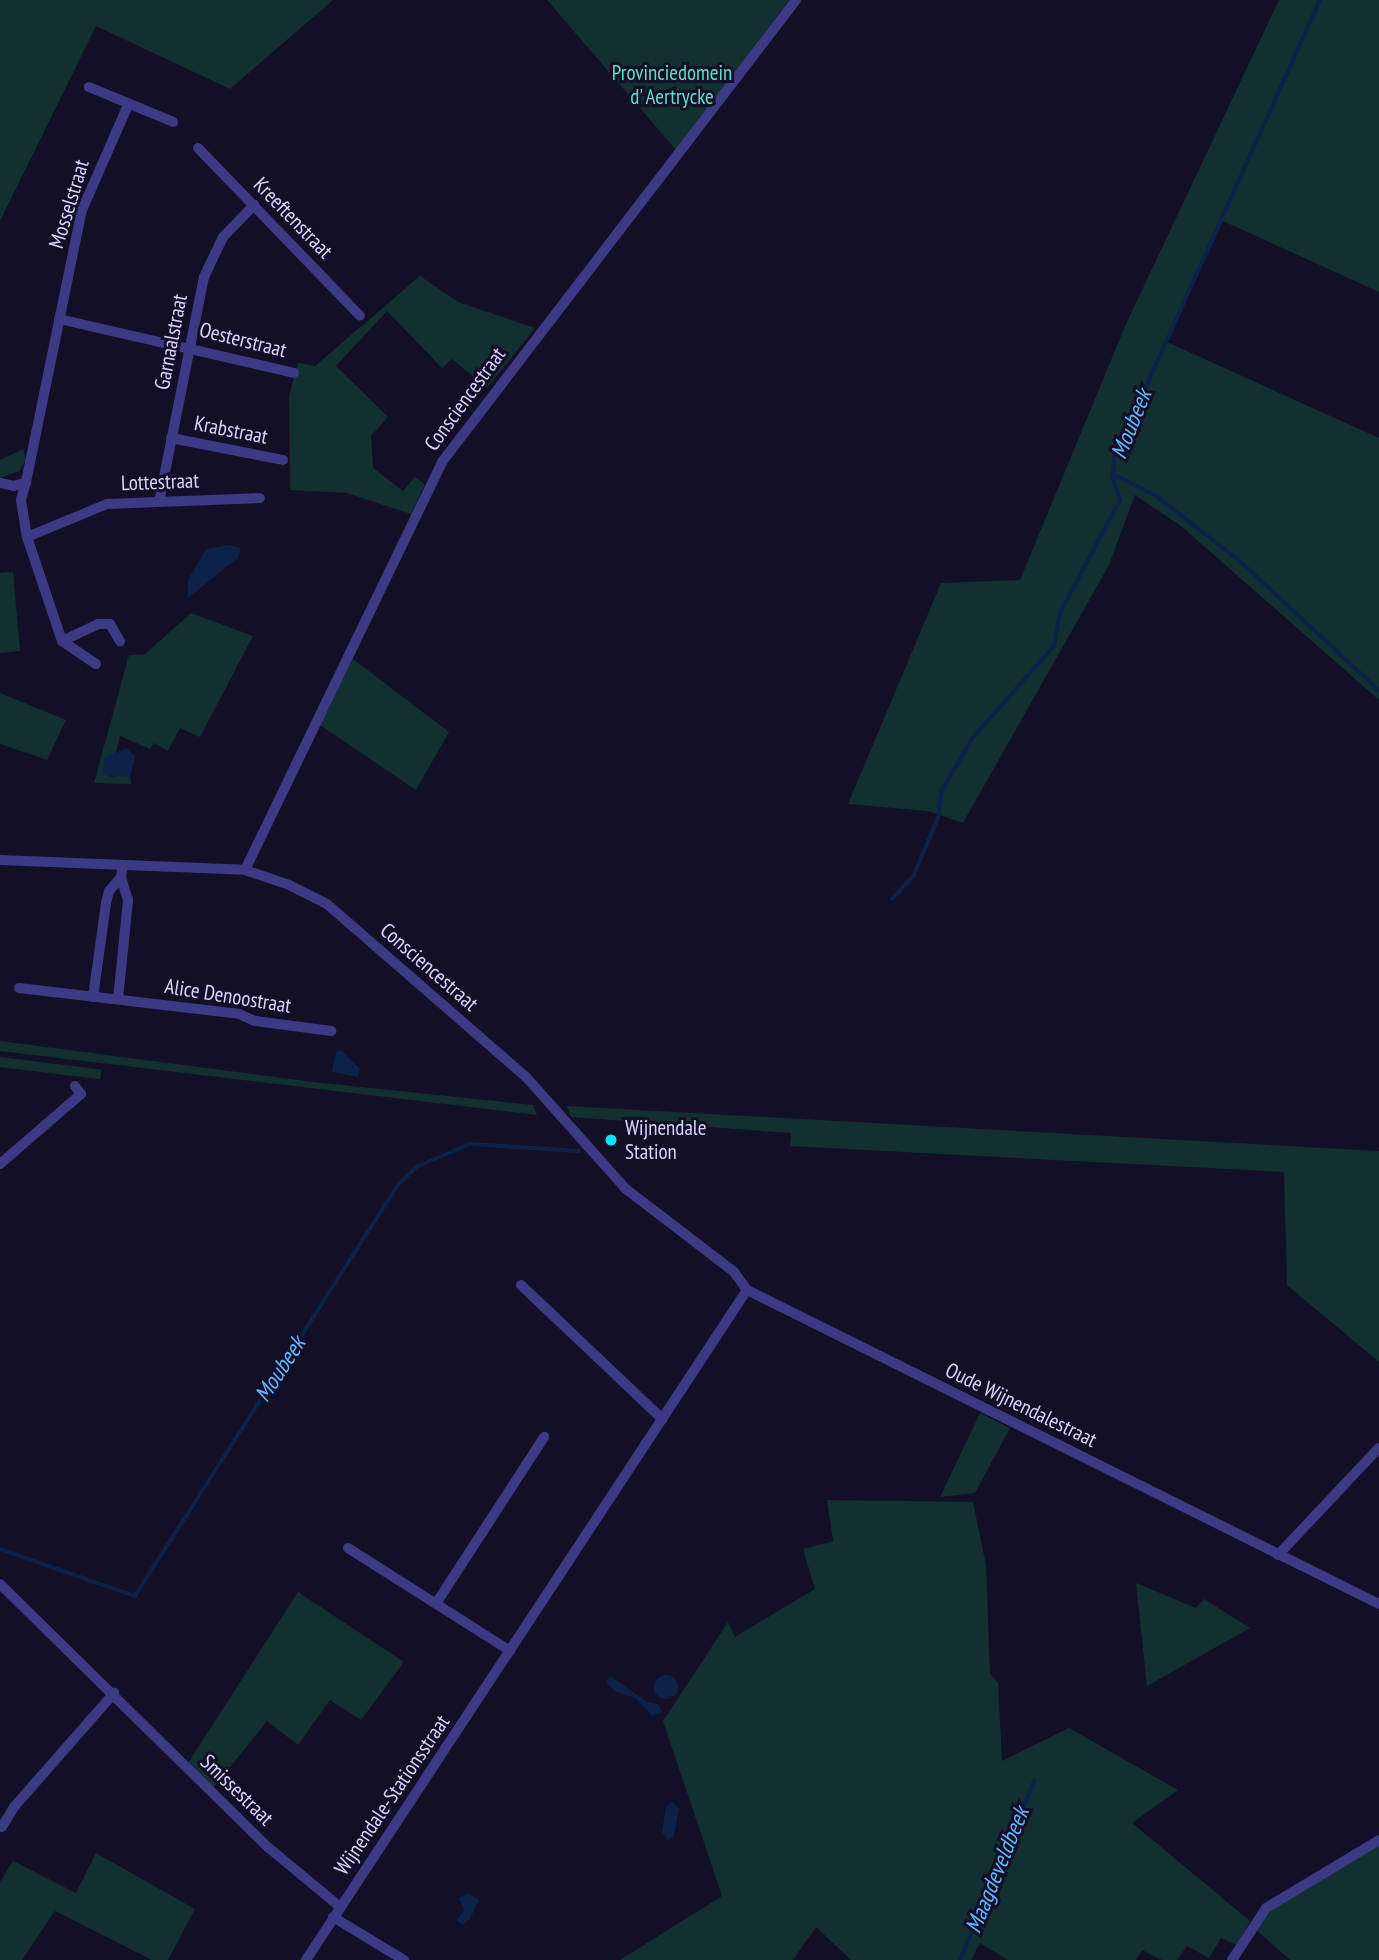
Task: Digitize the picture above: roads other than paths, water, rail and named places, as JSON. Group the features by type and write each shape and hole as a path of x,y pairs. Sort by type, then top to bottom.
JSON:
{"street":[{"name":"Consciencestraat","path":"245,870 442,462 796,0"},
{"path":"89,88 173,122"},
{"name":"Mosselstraat","path":"62,641 27,537 21,500 92,179 128,105"},
{"name":"Kreeftenstraat","path":"198,148 360,316"},
{"name":"Garnaalstraat","path":"159,502 189,346 211,257 254,205"},
{"name":"Oesterstraat","path":"59,319 189,346 294,373"},
{"name":"Krabstraat","path":"172,439 283,460"},
{"path":"0,483 14,486 26,482"},
{"name":"Lottestraat","path":"27,537 107,504 260,498"},
{"path":"62,641 98,624 110,624 120,641"},
{"path":"62,641 96,663"},
{"name":"Consciencestraat","path":"0,860 245,870 289,885 327,904 527,1078 626,1189 734,1272 747,1290"},
{"path":"118,999 128,900 121,877 123,865"},
{"path":"93,996 109,891 121,877"},
{"name":"Alice Denoostraat","path":"19,988 118,999 331,1031"},
{"path":"0,1164 81,1094 75,1086"},
{"path":"521,1285 662,1419"},
{"name":"Wijnendale-Stationsstraat","path":"306,1960 747,1290"},
{"name":"Oude Wijnendalestraat","path":"747,1290 1379,1604"},
{"path":"437,1602 544,1437"},
{"path":"1278,1555 1379,1448"},
{"path":"348,1548 437,1602 510,1651"},
{"name":"Smissestraat","path":"0,1584 337,1912 404,1960"},
{"path":"2,1827 14,1807 114,1693"},
{"path":"1232,1960 1266,1908 1379,1840"}],"water":[{"path":"228,545 241,548 238,558 188,598 188,580 206,549"},
{"path":"126,748 135,756 130,777 102,775 105,757"},
{"path":"341,1050 360,1069 358,1077 332,1072 336,1052"},
{"path":"666,1675 677,1682 678,1687 671,1698 666,1699 655,1692 654,1687 661,1676"},
{"path":"610,1676 646,1701 658,1704 662,1712 652,1716 635,1698 615,1691 606,1682"},
{"path":"672,1802 679,1809 674,1835 668,1840 662,1832 666,1807"},
{"path":"468,1893 479,1900 470,1919 462,1925 457,1920 464,1910 459,1898"}],"waterway":[{"name":"Moubeek","path":"892,899 914,875 938,818 941,792 972,739 1054,646 1060,613 1120,500 1113,479 1114,458 1320,0"},
{"path":"1113,474 1155,495 1240,561 1379,690"},
{"name":"Moubeek","path":"0,1549 135,1596 398,1185 418,1166 470,1144 579,1151"},
{"name":"Maagdeveldbeek","path":"960,1960 1034,1781"}],"place":[{"name":"Wijnendale Station","path":"611,1140"}],"park label":[{"name":"Provinciedomein d' Aertrycke","path":"672,85"}]}
